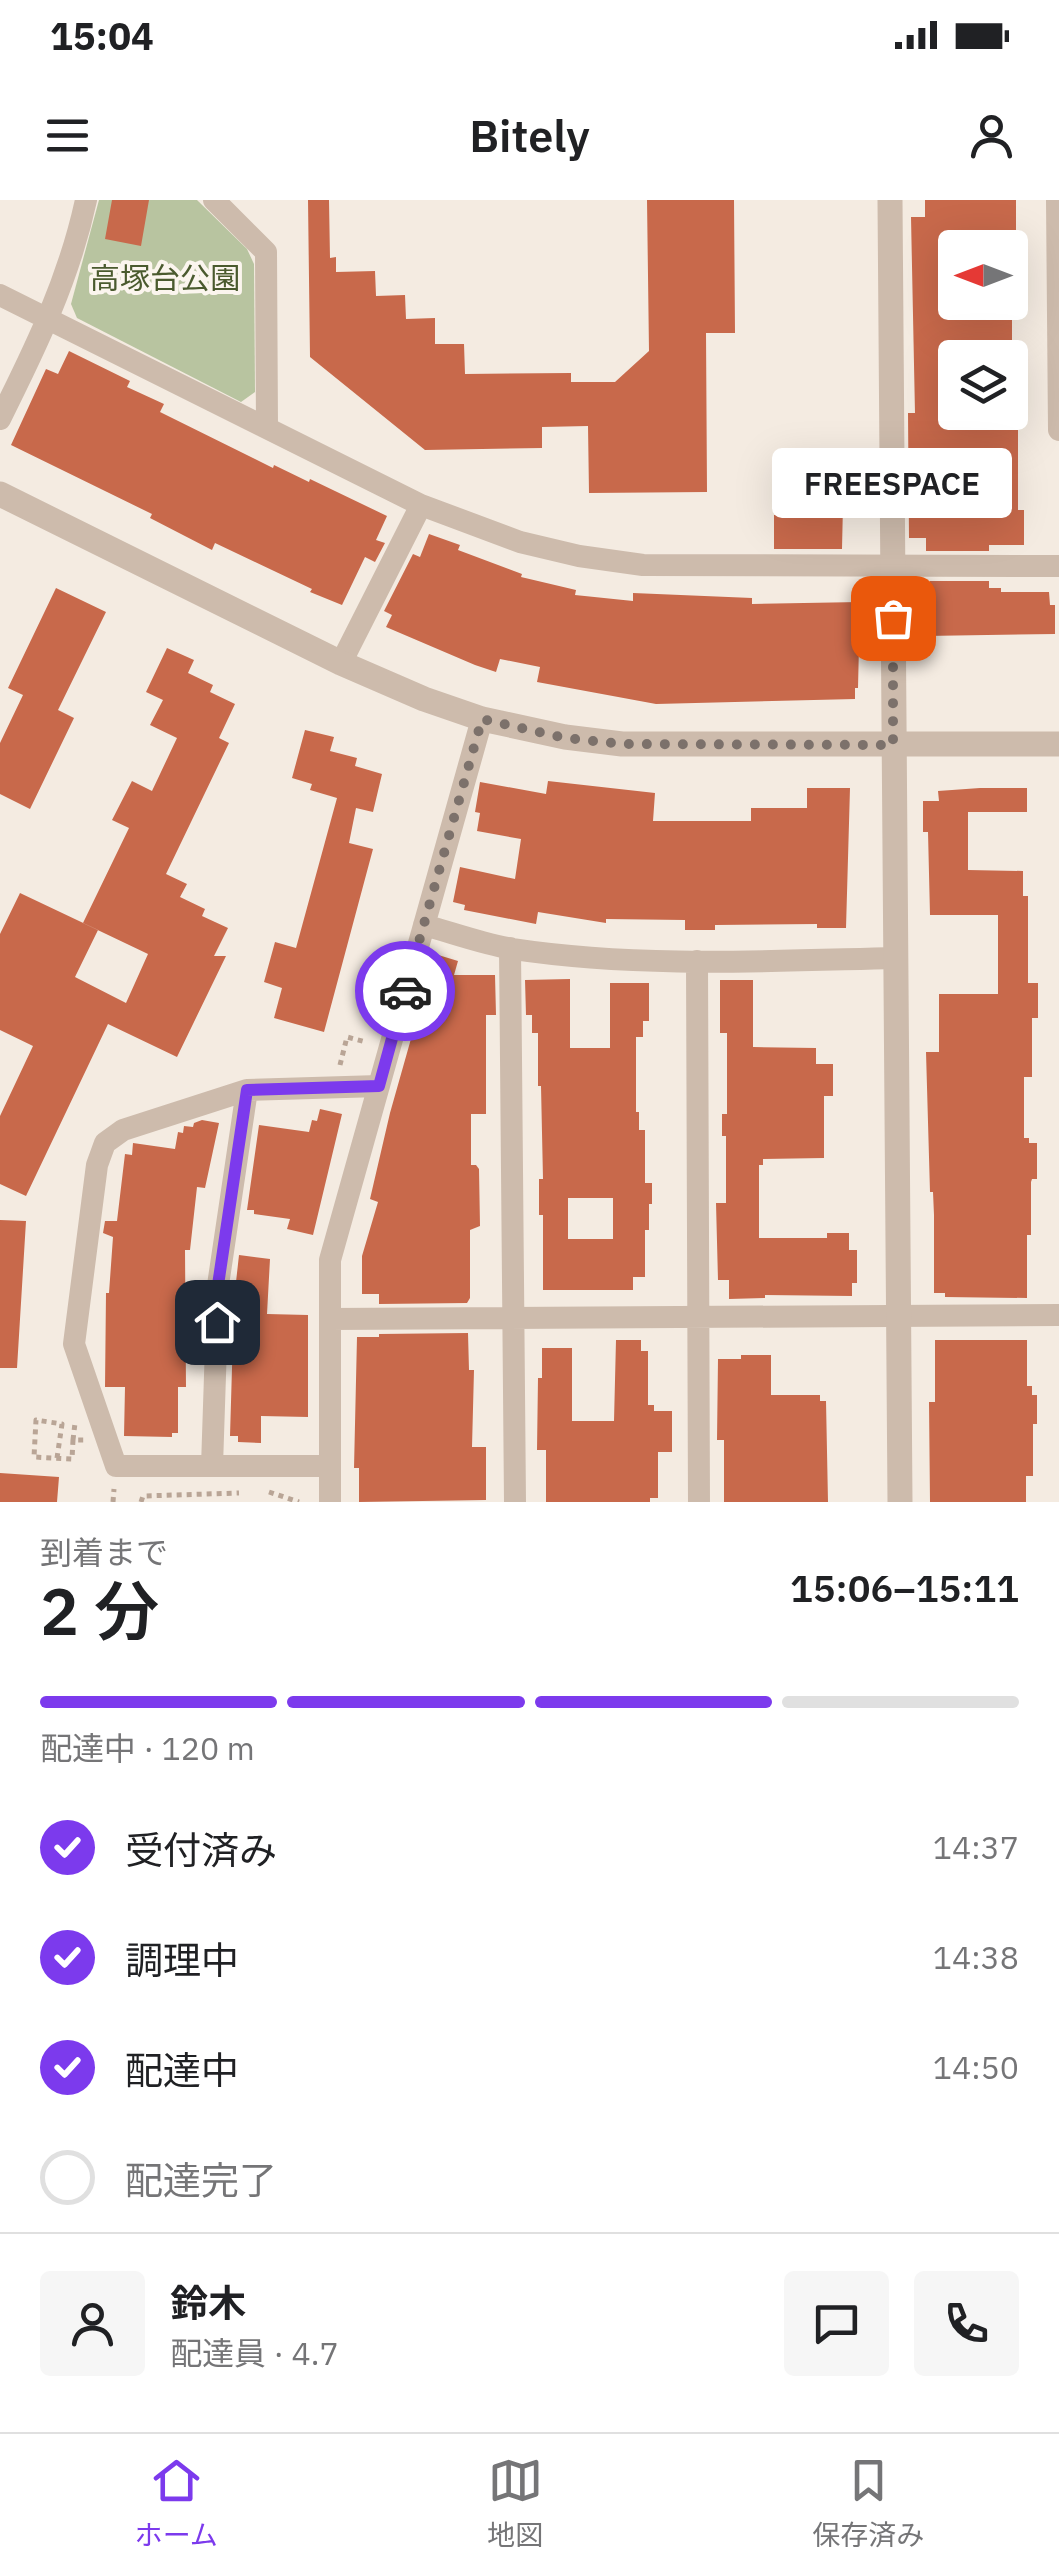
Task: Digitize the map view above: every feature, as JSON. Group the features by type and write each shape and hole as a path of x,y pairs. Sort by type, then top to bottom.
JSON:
{"street":[{"path":"0,419 50,319 76,247 86,200"},
{"path":"214,200 266,252 267,426"},
{"path":"890,200 900,1502"},
{"path":"1057,200 1059,430"},
{"path":"0,294 421,505 520,542 643,565 1059,566"},
{"path":"0,494 341,662 424,699 482,719 565,738 622,744 1059,744"},
{"path":"341,662 421,505"},
{"path":"330,1502 330,1260 482,719"},
{"path":"424,925 510,948 620,959 697,962 895,958"},
{"path":"510,948 515,1502"},
{"path":"697,962 700,1502"},
{"path":"329,1466 116,1466 74,1344 98,1165 105,1143 123,1130 247,1090 379,1086"},
{"path":"212,1466 218,1285 247,1090"},
{"path":"330,1319 1059,1314"}],"path":[{"path":"340,1068 348,1037 366,1042"},
{"path":"75,1424 36,1420 34,1457 72,1459 74,1440 108,1440"},
{"path":"57,1458 62,1424"},
{"path":"268,1492 299,1502"},
{"path":"140,1502 143,1496 251,1493"}],"green space":[{"name":"高塚台公園","path":"99,200 197,200 247,249 254,264 255,392 241,402 77,318 71,304"}],"building":[{"path":"112,200 149,200 141,246 105,239"},
{"path":"308,200 329,200 330,258 336,257 336,272 375,271 376,296 405,295 406,319 435,318 435,344 464,344 465,374 571,373 571,382 615,382 649,351 647,200 734,200 735,333 706,333 707,492 589,493 588,426 542,427 542,448 425,450 310,357"},
{"path":"925,200 1016,200 1016,230 938,230 938,320 1012,320 1012,340 938,340 938,430 1018,430 1018,510 1024,510 1024,545 989,545 989,551 926,551 926,538 909,538 908,413 915,413 911,217 925,217"},
{"path":"69,351 130,381 127,387 164,404 160,412 273,468 274,465 309,482 310,479 387,516 376,540 385,543 375,562 365,557 342,605 215,543 212,550 150,518 152,514 11,445 46,369 58,374"},
{"path":"818,460 844,461 842,549 774,549 774,515 818,515"},
{"path":"429,534 460,545 458,550 522,574 521,577 576,590 575,595 633,601 633,593 752,598 752,604 860,602 855,699 656,704 537,682 540,667 500,659 496,672 475,665 386,627 392,615 384,611 413,554 420,557"},
{"path":"930,581 989,581 989,588 1001,588 1001,592 1049,592 1050,605 1055,605 1055,634 925,636"},
{"path":"56,588 106,612 58,710 74,718 30,809 0,794 0,743 23,695 8,688"},
{"path":"167,648 194,660 188,673 213,685 210,692 235,704 219,738 229,743 166,874 187,884 180,897 205,909 202,916 228,928 214,956 226,956 177,1057 108,1024 26,1196 0,1184 0,1116 33,1046 0,1030 0,934 20,893 83,923 129,828 112,820 132,781 152,791 177,738 150,725 163,700 146,692","holes":["98,930 148,954 126,1003 75,977"]},
{"path":"305,730 334,737 330,751 357,758 355,766 382,774 373,812 356,808 349,843 373,849 324,1032 274,1018 282,988 264,982 275,942 296,948 337,798 310,790 312,784 292,778"},
{"path":"548,781 655,793 653,821 751,821 751,808 807,808 807,788 850,788 846,928 817,928 817,924 715,925 715,930 685,930 685,920 606,919 606,923 538,912 536,924 464,910 465,905 453,902 460,867 515,879 521,839 477,831 480,813 475,812 480,782 546,794"},
{"path":"1027,788 1027,812 968,812 968,870 1023,871 1023,896 1028,896 1028,983 1038,983 1038,1018 1032,1018 1032,1077 1024,1077 1024,1138 1037,1143 1037,1179 1031,1182 1031,1235 1027,1235 1027,1298 945,1297 945,1293 934,1293 926,1052 939,1052 939,994 998,994 998,915 930,915 928,832 923,832 923,801 939,801 938,791"},
{"path":"435,954 458,961 454,975 495,975 496,1015 486,1015 486,1114 471,1114 471,1165 479,1169 480,1226 470,1230 470,1298 467,1303 379,1304 379,1294 362,1294 362,1256 378,1202 370,1199"},
{"path":"570,979 570,1048 610,1048 610,983 649,983 649,1021 643,1021 643,1037 636,1037 636,1112 639,1130 645,1130 645,1183 652,1183 652,1204 649,1230 645,1230 645,1277 633,1277 633,1290 543,1290 538,1033 532,1033 532,1015 526,1015 525,980","holes":["568,1198 613,1198 613,1239 568,1239"]},
{"path":"720,980 753,980 753,1047 816,1048 816,1064 833,1064 833,1096 824,1096 824,1158 763,1159 763,1165 759,1165 759,1238 827,1238 827,1233 849,1233 849,1250 857,1250 857,1283 852,1283 852,1296 765,1295 729,1299 729,1280 718,1280 716,1203 726,1203 726,1136 722,1136 722,1114 727,1114 727,1033 720,1033"},
{"path":"320,1109 342,1114 313,1235 287,1229 290,1219 247,1210 259,1125 309,1132"},
{"path":"202,1120 219,1123 205,1188 197,1187 190,1250 185,1250 186,1387 178,1387 178,1433 172,1433 172,1437 124,1436 125,1387 105,1387 106,1293 113,1237 103,1233 105,1221 117,1221 125,1154 132,1155 133,1143 175,1149 178,1132 183,1133 184,1126 193,1127"},
{"path":"0,1220 26,1221 17,1368 0,1368"},
{"path":"239,1255 270,1259 267,1314 308,1315 308,1417 261,1416 261,1443 238,1442 238,1436 230,1436"},
{"path":"468,1333 469,1370 474,1370 472,1447 486,1447 486,1500 359,1502 359,1468 354,1468 357,1337"},
{"path":"616,1340 641,1340 641,1351 648,1351 648,1405 654,1405 654,1411 672,1411 672,1452 658,1452 658,1498 650,1498 650,1502 546,1502 546,1450 537,1450 542,1348 572,1348 572,1421 614,1421"},
{"path":"935,1340 1027,1340 1027,1386 1032,1386 1032,1395 1037,1395 1037,1424 1033,1424 1033,1476 1026,1476 1026,1502 930,1502 929,1402 935,1402"},
{"path":"741,1355 771,1355 771,1395 820,1395 820,1401 826,1401 828,1502 724,1502 724,1440 717,1440 718,1359 741,1359"},
{"path":"0,1473 59,1477 57,1502 0,1502"}],"way so far":[{"path":"405,991 482,719 565,738 622,744 893,745 893,618"}],"place":[{"name":"FREESPACE","path":"893,618"}],"route":[{"path":"217,1322 218,1285 247,1090 379,1086 405,991"}]}
